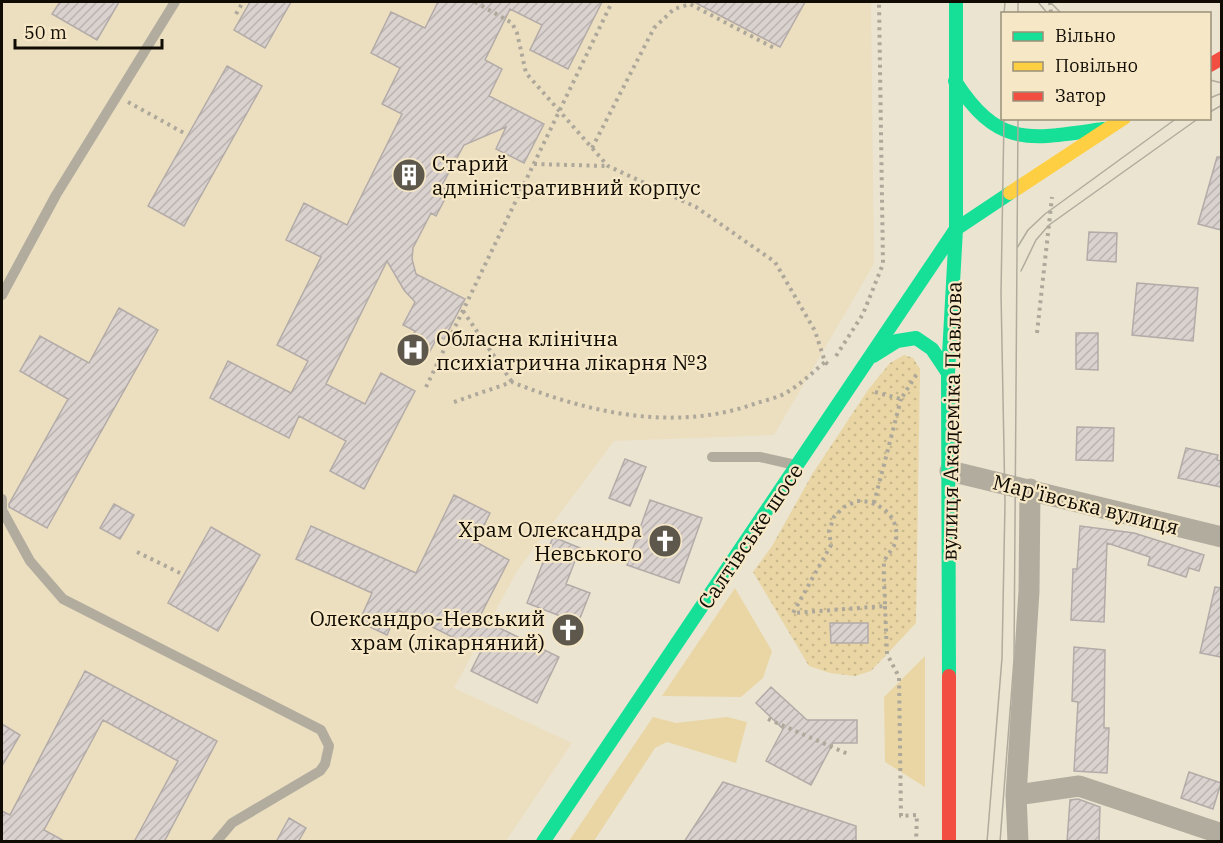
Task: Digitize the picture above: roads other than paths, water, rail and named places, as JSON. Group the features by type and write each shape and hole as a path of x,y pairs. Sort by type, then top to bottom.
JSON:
{"main road":[{"name":"вулиця Академіка Павлова","path":"949,842 948,373 956,229 956,2"},
{"path":"955,81 981,118 1012,135 1039,137 1108,129"},
{"path":"956,229 1121,120"},
{"name":"Салтівське шосе","path":"543,842 956,229"},
{"path":"871,357 894,341 913,337 932,346 948,373"}],"street":[{"name":"Мар'ївська вулиця","path":"950,471 1221,537"},
{"path":"1018,842 1016,795 1029,591 1030,489"},
{"path":"1016,795 1079,786 1221,834"}],"lane":[{"path":"2,295 56,195 176,2"},
{"path":"712,457 760,457 797,465"},
{"path":"2,499 2,510 30,561 63,599 321,730 326,737 328,755 320,771 232,823 216,842"}],"tram line":[{"path":"1004,12 1005,2"},
{"path":"1018,2 1018,12"},
{"path":"1038,2 1046,12"},
{"path":"1050,2 1060,12"},
{"path":"1211,80 1222,83"},
{"path":"1211,98 1222,93"},
{"path":"1211,111 1222,105"},
{"path":"987,842 1002,658 1005,503 1001,293 1004,120"},
{"path":"1000,842 1014,660 1018,120"},
{"path":"1017,248 1028,230 1045,214 1174,120"},
{"path":"1021,271 1036,240 1049,225 1196,120"}],"place":[{"name":"Старий адміністративний корпус","path":"409,175"},
{"name":"Обласна клінічна психіатрична лікарня №3","path":"413,350"},
{"name":"Храм Олександра Невського","path":"665,541"},
{"name":"Олександро-Невський храм (лікарняний)","path":"568,630"}]}
